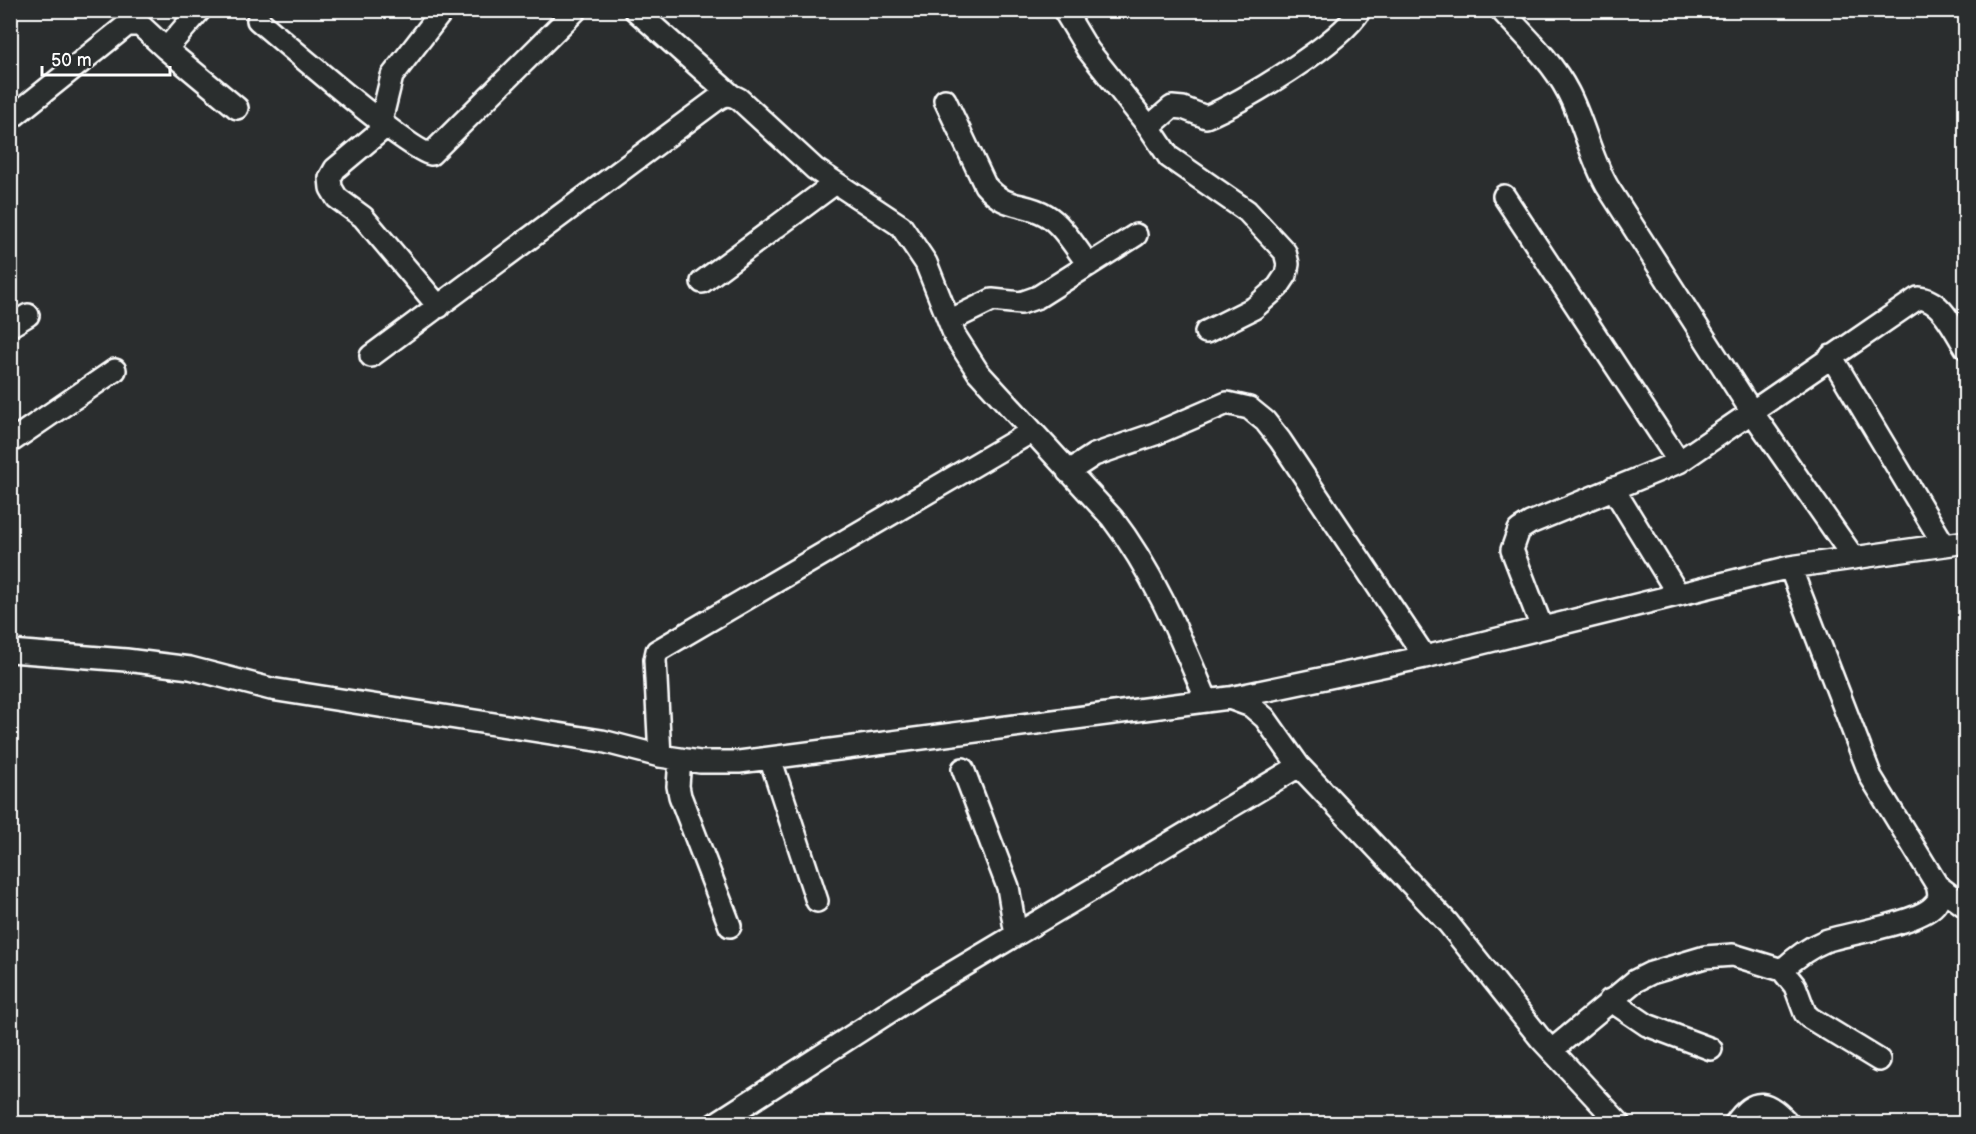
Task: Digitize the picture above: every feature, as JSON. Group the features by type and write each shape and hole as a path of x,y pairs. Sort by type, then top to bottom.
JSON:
{"street":[{"path":"166,49 200,10"},
{"path":"439,307 363,216 337,198 331,188 330,178 335,169 378,134 392,76 443,10"},
{"path":"258,20 382,122 423,152 431,154 576,10"},
{"path":"635,10 731,95 740,99 834,184 884,213 901,226 926,262 949,321 978,372 1112,518 1152,577 1207,701"},
{"path":"1064,10 1088,50 1149,127 1169,157 1247,211 1285,252 1288,264 1286,275 1278,287 1254,308 1206,332"},
{"path":"1149,127 1172,107 1183,108 1206,117 1242,102 1341,33 1360,10"},
{"path":"1501,10 1559,76 1569,94 1593,162 1607,186 1752,412 1853,557"},
{"path":"10,119 127,25 141,25 166,49 237,108"},
{"path":"370,356 716,100 723,95 731,95"},
{"path":"945,100 989,190 1004,202 1053,219 1089,265"},
{"path":"702,282 834,184"},
{"path":"1504,196 1678,462"},
{"path":"949,321 992,300 1027,302 1136,235"},
{"path":"1542,628 1512,549 1519,530 1530,523 1678,462 1918,298 1929,299 1940,308 1965,348"},
{"path":"1832,356 1944,545"},
{"path":"10,442 115,370"},
{"path":"1068,472 1095,455 1155,434 1227,403 1249,408 1265,421 1280,440 1425,657"},
{"path":"730,926 680,796 670,758 655,660 657,651 1031,432"},
{"path":"1614,488 1678,594"},
{"path":"10,651 126,660 190,668 271,689 602,741 670,758 739,762 1229,698 1425,657 1790,567 1965,542"},
{"path":"1782,970 1807,950 1826,941 1894,923 1930,909 1939,893 1937,885 1871,777 1790,567"},
{"path":"1229,698 1251,706 1265,718 1299,766 1448,923 1552,1050 1620,1124"},
{"path":"771,758 817,901"},
{"path":"715,1124 925,988 1299,766"},
{"path":"963,769 1008,887 1016,935"},
{"path":"1937,885 1965,907"},
{"path":"1552,1050 1610,1000 1651,973 1712,955 1733,955 1782,970 1795,986 1805,1013 1810,1018 1879,1060"},
{"path":"1610,1000 1647,1025 1711,1049"},
{"path":"1735,1124 1742,1114 1758,1104 1766,1104 1775,1109 1789,1124"}]}
